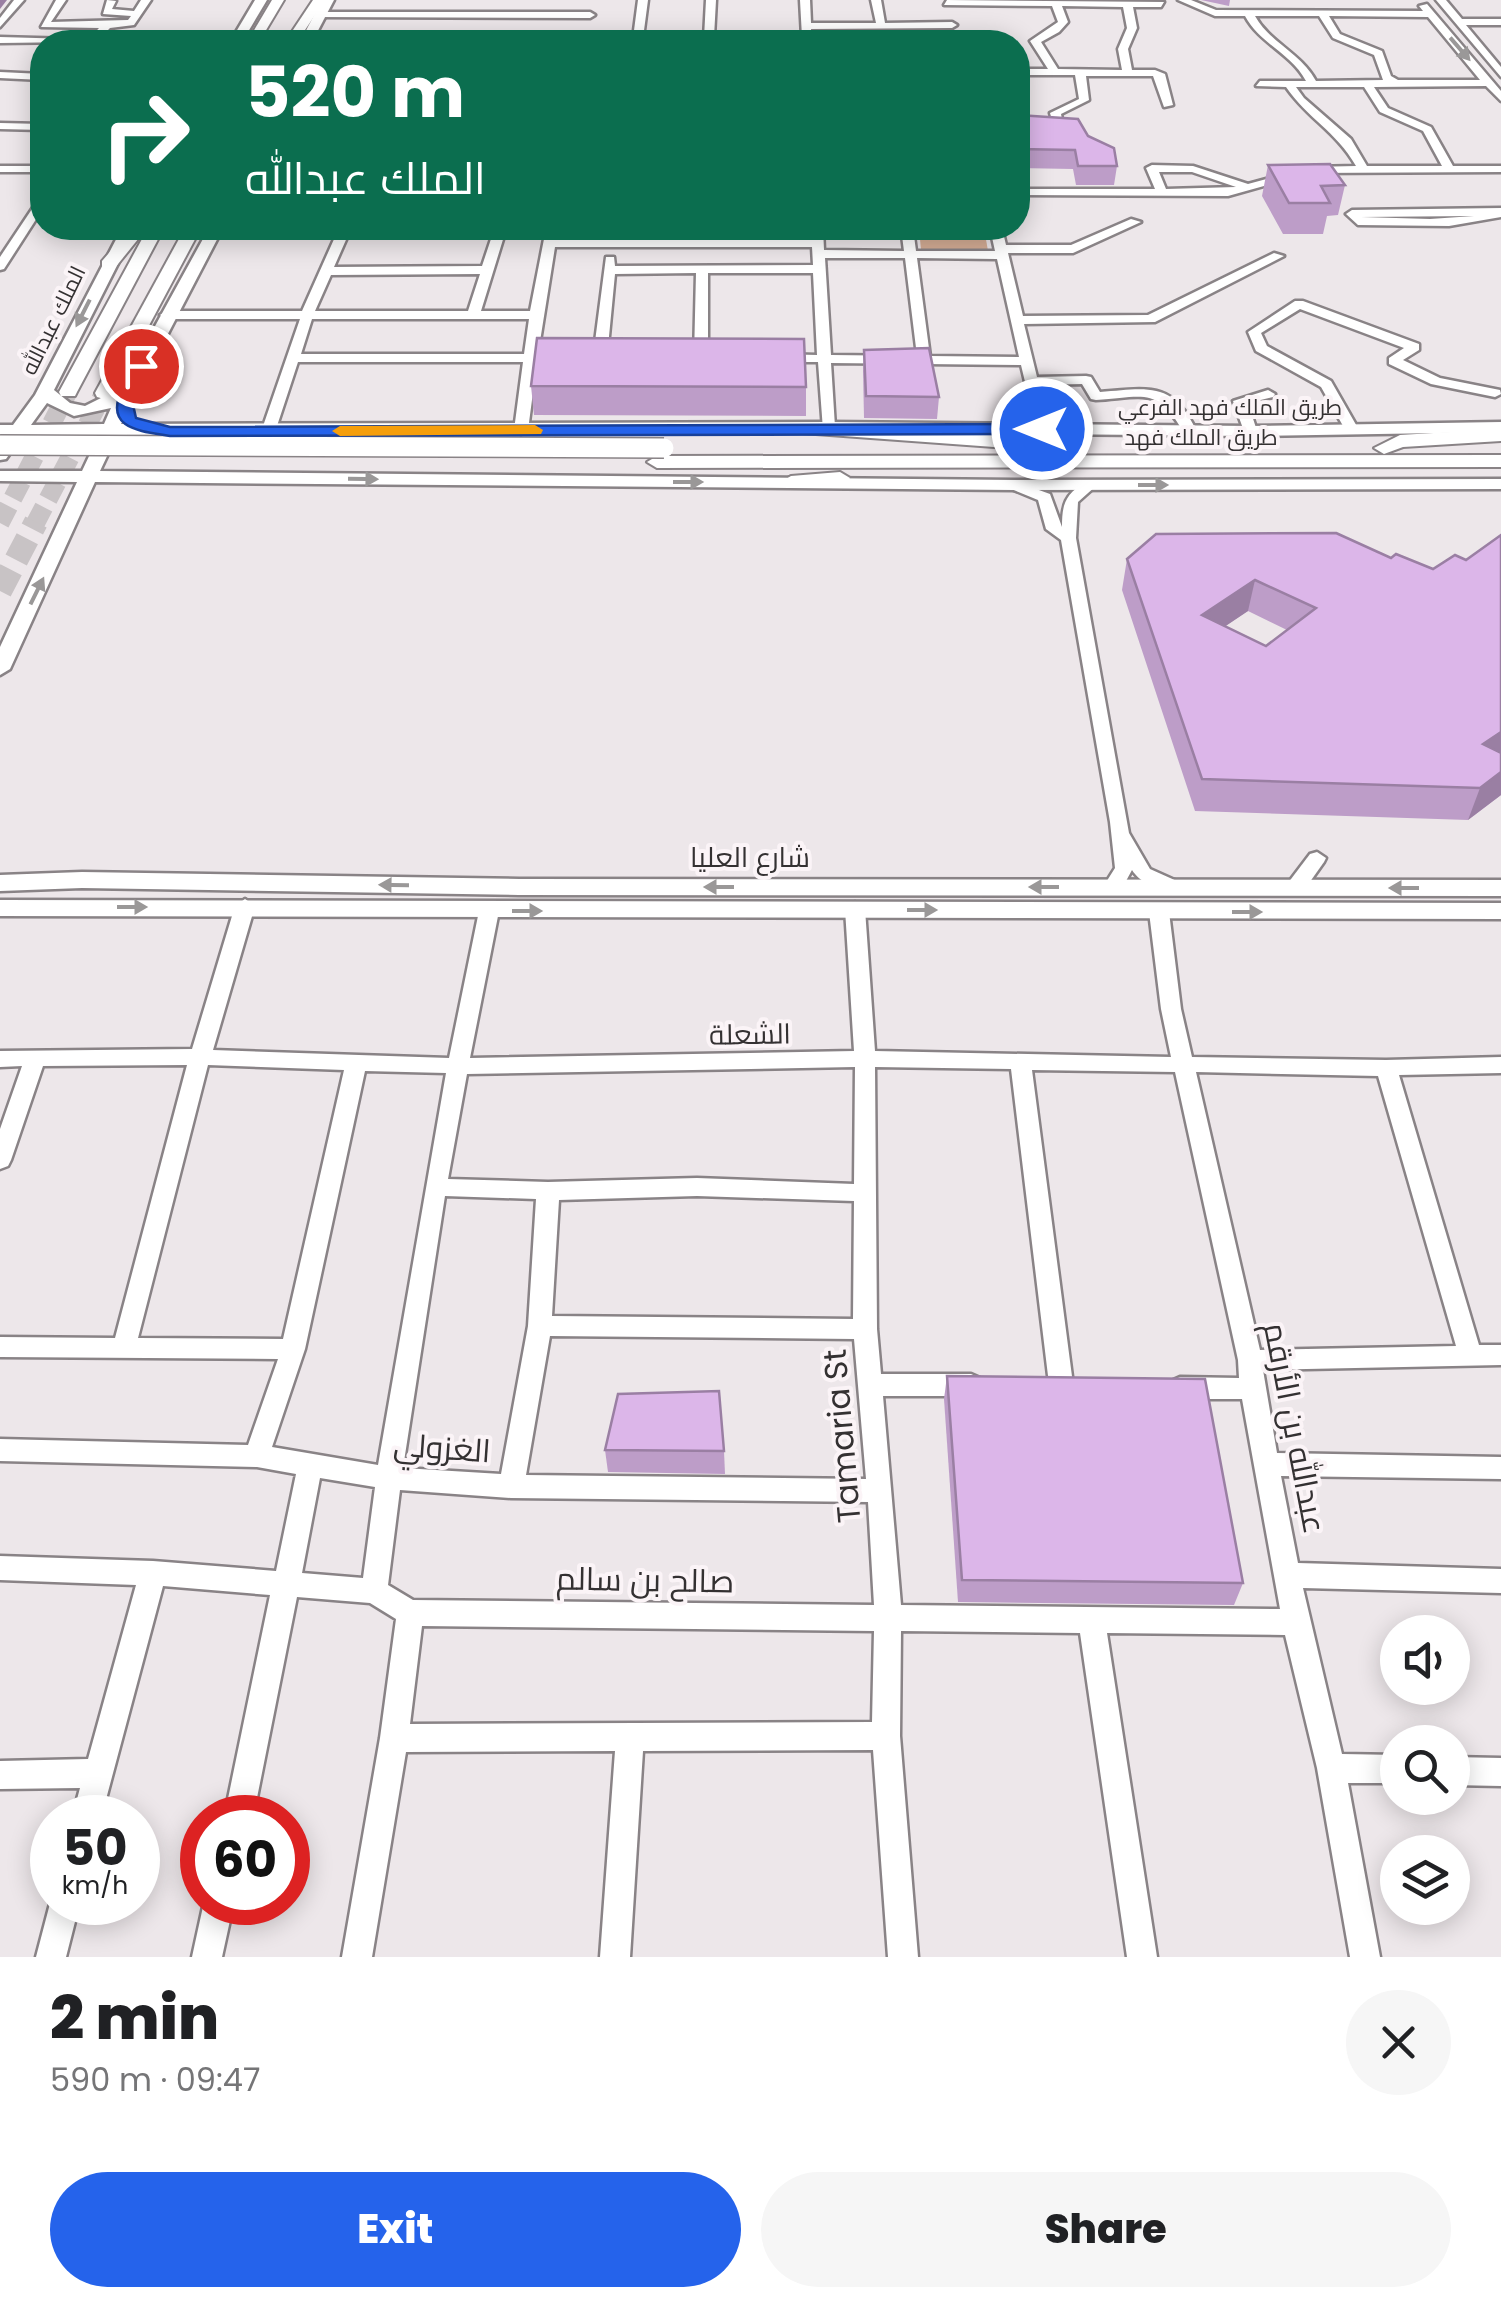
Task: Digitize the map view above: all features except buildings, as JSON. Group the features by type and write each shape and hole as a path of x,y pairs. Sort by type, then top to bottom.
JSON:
{"highway":[{"path":"260,30 274,0"},
{"path":"300,30 318,5"},
{"path":"108,265 129,240"},
{"path":"68,392 150,240"},
{"path":"104,393 187,240"},
{"path":"791,482 946,468 1035,466 1043,444 818,428"},
{"name":"طريق الملك فهد","path":"4,432 661,455"},
{"path":"1384,448 1400,440 1501,435"},
{"name":"طريق الملك فهد","path":"1043,444 1365,463 1501,461"},
{"name":"طريق الملك فهد","path":"0,458 661,455 1043,444 1501,448"},
{"path":"1365,463 1501,471"}],"main road":[{"path":"243,30 261,0"},
{"path":"310,30 318,5 328,0"},
{"name":"الملك عبدالله","path":"42,397 123,240"},
{"path":"0,670 126,395 206,240"},
{"path":"42,397 74,412 106,406 126,395"},
{"path":"56,453 88,431 126,395"},
{"path":"126,395 128,420 134,425 170,432"},
{"path":"42,397 56,453 76,508"},
{"path":"0,458 4,432 42,397"},
{"name":"طريق الملك فهد الفرعي","path":"1043,444 1189,430 1501,427"},
{"path":"4,432 818,428"},
{"path":"4,432 56,453 91,478"},
{"path":"257,478 240,468 238,456 247,443 268,432"},
{"path":"0,490 6,474 109,434"},
{"path":"6,474 91,478 1014,485 1501,484"},
{"path":"76,508 110,486 140,478"},
{"path":"0,874 82,880"},
{"name":"شارع العليا","path":"0,883 82,880 519,886 1501,888"},
{"name":"شارع العليا","path":"0,910 246,906 488,911 1501,911"}],"street":[{"path":"0,24 19,0"},
{"path":"61,0 44,24 129,24 146,0"},
{"path":"542,16 549,0"},
{"path":"588,30 593,0"},
{"path":"639,30 643,0"},
{"path":"710,30 711,0"},
{"path":"806,0 806,30"},
{"path":"876,0 881,26"},
{"path":"1182,0 1215,13 1429,14"},
{"path":"1267,0 1276,13"},
{"path":"1339,0 1346,13"},
{"path":"1420,0 1501,98"},
{"path":"1441,0 1501,74"},
{"path":"112,1 106,12 138,13"},
{"path":"953,30 946,2 1161,4"},
{"path":"424,14 430,3"},
{"path":"1055,72 1034,41 1063,22 1056,4"},
{"path":"1127,4 1133,17 1130,40 1122,48 1128,73"},
{"path":"318,5 424,14 590,16"},
{"path":"1322,13 1336,36 1378,52 1386,78 1399,84"},
{"path":"1249,14 1255,27 1304,63 1313,84"},
{"path":"1459,22 1501,22"},
{"path":"102,30 107,25"},
{"path":"806,26 952,26"},
{"path":"0,40 30,41"},
{"path":"1030,72 1159,74 1168,106"},
{"path":"1045,129 1065,130 1054,113 1084,100 1080,72"},
{"path":"0,76 30,76"},
{"path":"1260,84 1489,83"},
{"path":"1289,84 1300,100 1348,141 1362,168"},
{"path":"1367,84 1384,110 1427,128 1449,169"},
{"path":"0,126 30,126"},
{"path":"1162,193 1152,168 1193,169 1251,188"},
{"path":"0,169 30,169"},
{"path":"1030,192 1228,193 1310,170 1499,172"},
{"path":"1501,213 1479,220 1398,222 1358,221 1352,214 1501,213"},
{"path":"1,262 30,220"},
{"path":"594,240 818,255 1002,252 1073,249 1134,222"},
{"path":"268,432 308,312 341,240"},
{"path":"472,314 497,240"},
{"path":"521,430 536,316 552,240"},
{"path":"818,240 826,358 818,428"},
{"path":"909,240 924,360"},
{"path":"999,240 1043,444"},
{"path":"600,358 612,243"},
{"path":"608,270 702,269 818,255"},
{"path":"1018,320 1150,318 1278,256"},
{"path":"701,357 702,269"},
{"path":"329,271 489,270"},
{"path":"1352,430 1326,384 1261,348 1254,332 1262,324 1299,304 1414,348 1394,361 1413,372 1472,390 1499,392"},
{"path":"166,315 308,312 536,316"},
{"path":"684,357 719,357"},
{"path":"293,358 616,358"},
{"path":"754,358 1025,361"},
{"path":"1031,381 1086,380 1096,396 1169,396 1180,405 1189,430"},
{"path":"1250,431 1240,401 1268,394"},
{"path":"1014,485 1045,498 1054,529 1068,538"},
{"path":"1090,485 1073,496 1066,509 1120,822 1124,868 1113,887"},
{"path":"1120,822 1127,846 1144,873 1172,887"},
{"path":"1295,888 1317,858"},
{"path":"124,1347 200,1057 246,906"},
{"name":"Tamaria St","path":"855,910 865,1060 865,1330 873,1386 888,1617 886,1736 902,1957"},
{"path":"374,1591 388,1478 436,1187 488,911"},
{"name":"عبدالله بن الأرقم","path":"1159,912 1172,1009 1250,1360 1252,1389 1296,1622 1331,1768 1365,1957"},
{"name":"الشعلة","path":"0,1059 200,1057 457,1066 865,1060 1386,1068 1501,1065"},
{"path":"0,1160 35,1060"},
{"path":"257,1456 293,1349 356,1062"},
{"path":"1021,1062 1062,1385"},
{"path":"1386,1068 1470,1354"},
{"path":"436,1187 548,1191 697,1187 867,1193"},
{"path":"511,1486 540,1326 548,1191"},
{"path":"540,1326 865,1330"},
{"path":"0,1347 293,1349"},
{"path":"1250,1360 1501,1355"},
{"path":"873,1386 1005,1384"},
{"path":"1159,1388 1252,1389"},
{"name":"الغزولي","path":"0,1450 257,1456 310,1468 388,1478 511,1486 880,1492"},
{"path":"1266,1464 1501,1468"},
{"path":"243,1795 310,1468"},
{"path":"0,1568 153,1572 374,1591 410,1613 394,1738 357,1957"},
{"path":"92,1795 153,1572"},
{"path":"1290,1575 1501,1581"},
{"name":"صالح بن سالم","path":"410,1613 1296,1622"},
{"path":"1092,1622 1142,1957"},
{"path":"615,1957 630,1736"},
{"path":"394,1738 886,1736"},
{"path":"1331,1768 1380,1769"},
{"path":"1470,1771 1501,1772"},
{"path":"0,1775 97,1773"},
{"path":"51,1957 59,1925"},
{"path":"207,1957 214,1925"}],"shaded area":[{"path":"920,240 986,240 988,251 921,250"}],"tunnel":[{"path":"0,523 68,392"},
{"path":"35,524 104,393"},
{"path":"0,591 36,522"}],"slow traffic":[{"path":"340,431 535,430"}],"route":[{"path":"141,366 124,400 128,420 134,425 170,432 1042,429"}]}
